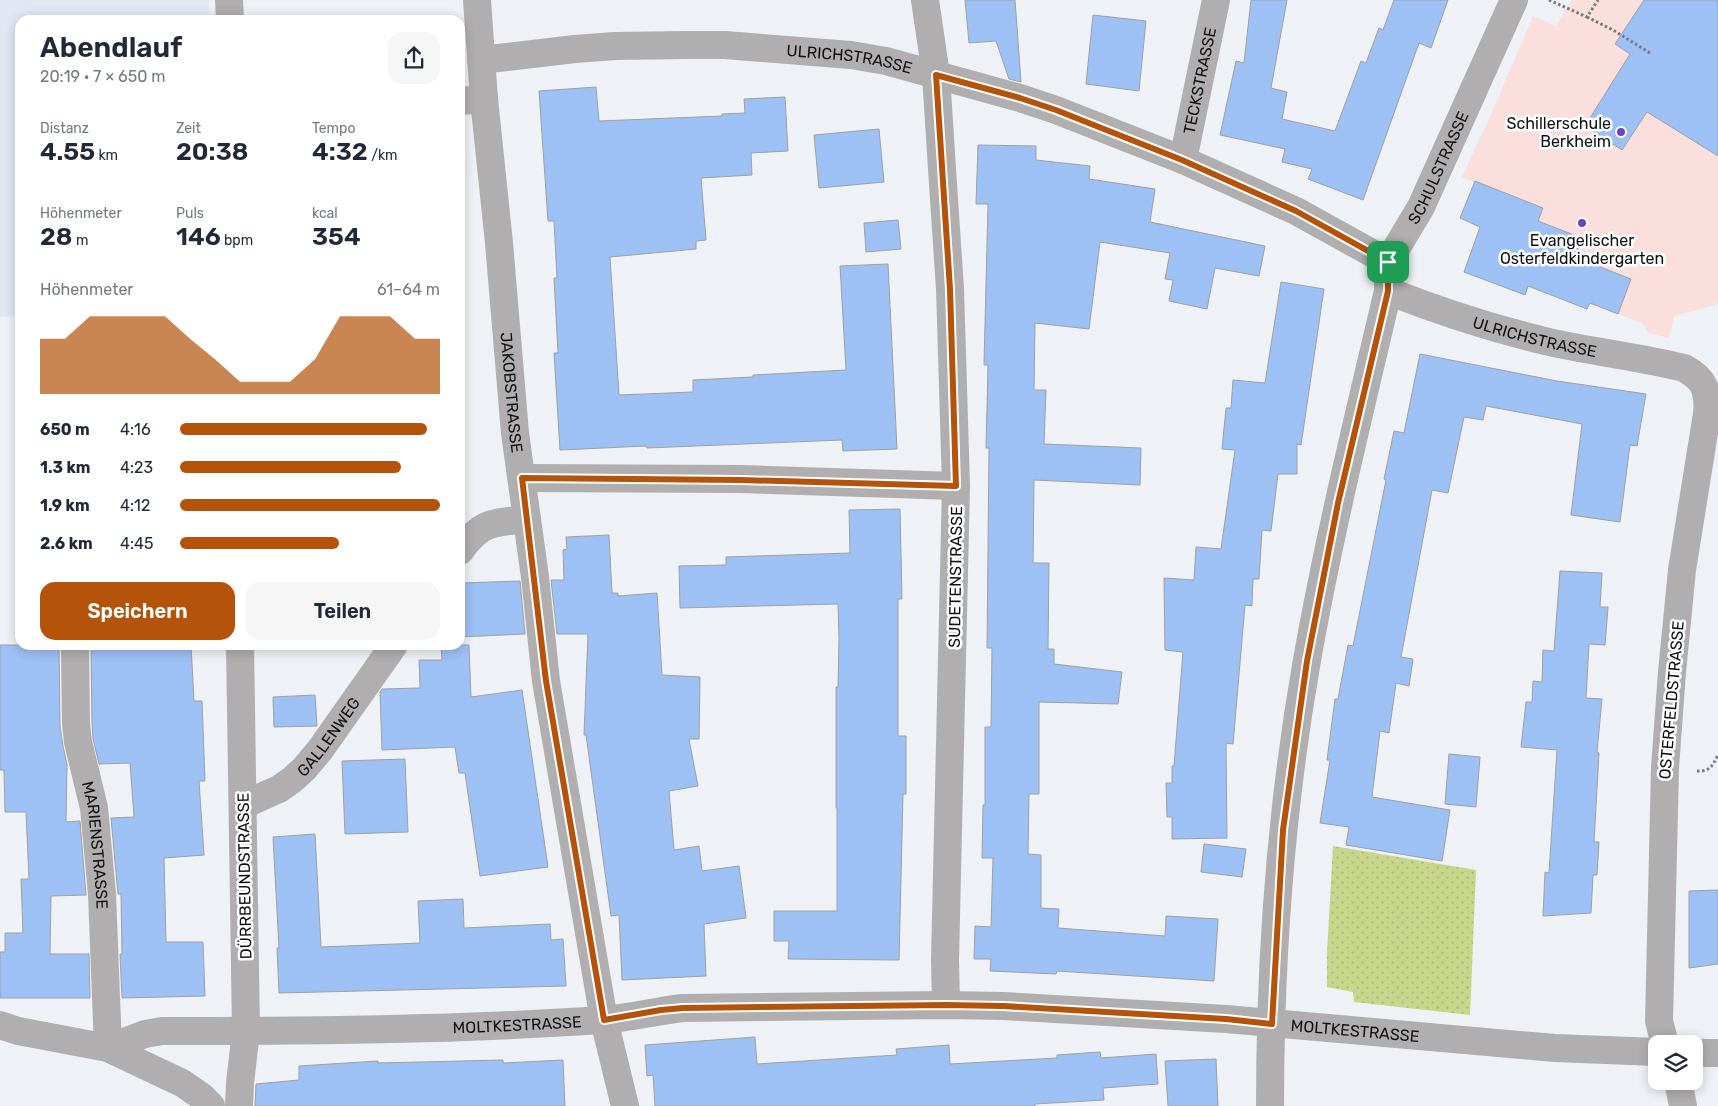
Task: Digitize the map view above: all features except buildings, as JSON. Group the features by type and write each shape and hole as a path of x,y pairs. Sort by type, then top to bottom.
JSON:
{"street":[{"path":"229,0 230,15"},
{"name":"JAKOBSTRASSE","path":"477,0 481,60 472,100 499,243 515,433 548,690 604,1020 625,1106"},
{"name":"SUDETENSTRASSE","path":"925,0 936,75 950,289 956,486 945,960 946,1005"},
{"name":"TECKSTRASSE","path":"1182,160 1216,0"},
{"name":"SCHULSTRASSE","path":"1388,262 1421,208 1514,0"},
{"name":"ULRICHSTRASSE","path":"481,60 615,46 725,45 851,55 886,62 1020,98 1056,110 1182,160 1296,211 1388,262"},
{"path":"1270,1106 1272,1024 1283,830 1304,678 1336,512 1388,291 1388,262"},
{"name":"ULRICHSTRASSE","path":"1388,291 1460,318 1548,342 1684,368"},
{"name":"OSTERFELDSTRASSE","path":"1663,1035 1660,1021 1665,768 1682,570 1708,402 1702,381 1694,373 1684,368"},
{"path":"522,478 740,480 956,486"},
{"path":"465,544 470,537 485,525 527,519"},
{"name":"MARIENSTRASSE","path":"75,650 77,733 94,808 102,894 108,1048"},
{"name":"DÜRRBEUNDSTRASSE","path":"239,1106 246,1031 240,650"},
{"name":"GALLENWEG","path":"243,805 279,788 304,769 320,750 390,650"},
{"name":"MOLTKESTRASSE","path":"108,1048 145,1034 162,1031 448,1027 604,1020 683,1008 946,1005 1226,1019 1555,1048 1648,1052"},
{"path":"0,1026 108,1048 182,1083 201,1096 211,1106"},
{"path":"1703,1053 1718,1053"},
{"path":"1680,1090 1684,1106"}],"path":[{"path":"1549,0 1613,30 1650,53"},
{"path":"1587,17 1598,0"}],"shaded area":[{"path":"0,0 209,0 209,15 15,15 15,316 0,317"},
{"path":"1572,0 1718,0 1718,302 1716,305 1674,316 1669,338 1649,333 1642,323 1590,303 1587,309 1528,286 1525,295 1464,272 1480,227 1460,218 1475,182 1462,177 1533,16 1556,26"}],"green space":[{"path":"1333,846 1476,870 1470,1015 1354,1002 1353,992 1327,987"}],"place":[{"name":"Schillerschule Berkheim","path":"1621,132"},
{"name":"Evangelischer Osterfeldkindergarten","path":"1582,223"}],"route":[{"path":"936,75 1056,110 1182,160 1296,211 1388,262 1388,291 1338,503 1307,661 1296,730 1279,877 1272,1024 1226,1019 1003,1006 946,1005 683,1008 604,1020 546,681 522,478 740,480 956,486 950,289 936,75"}]}
